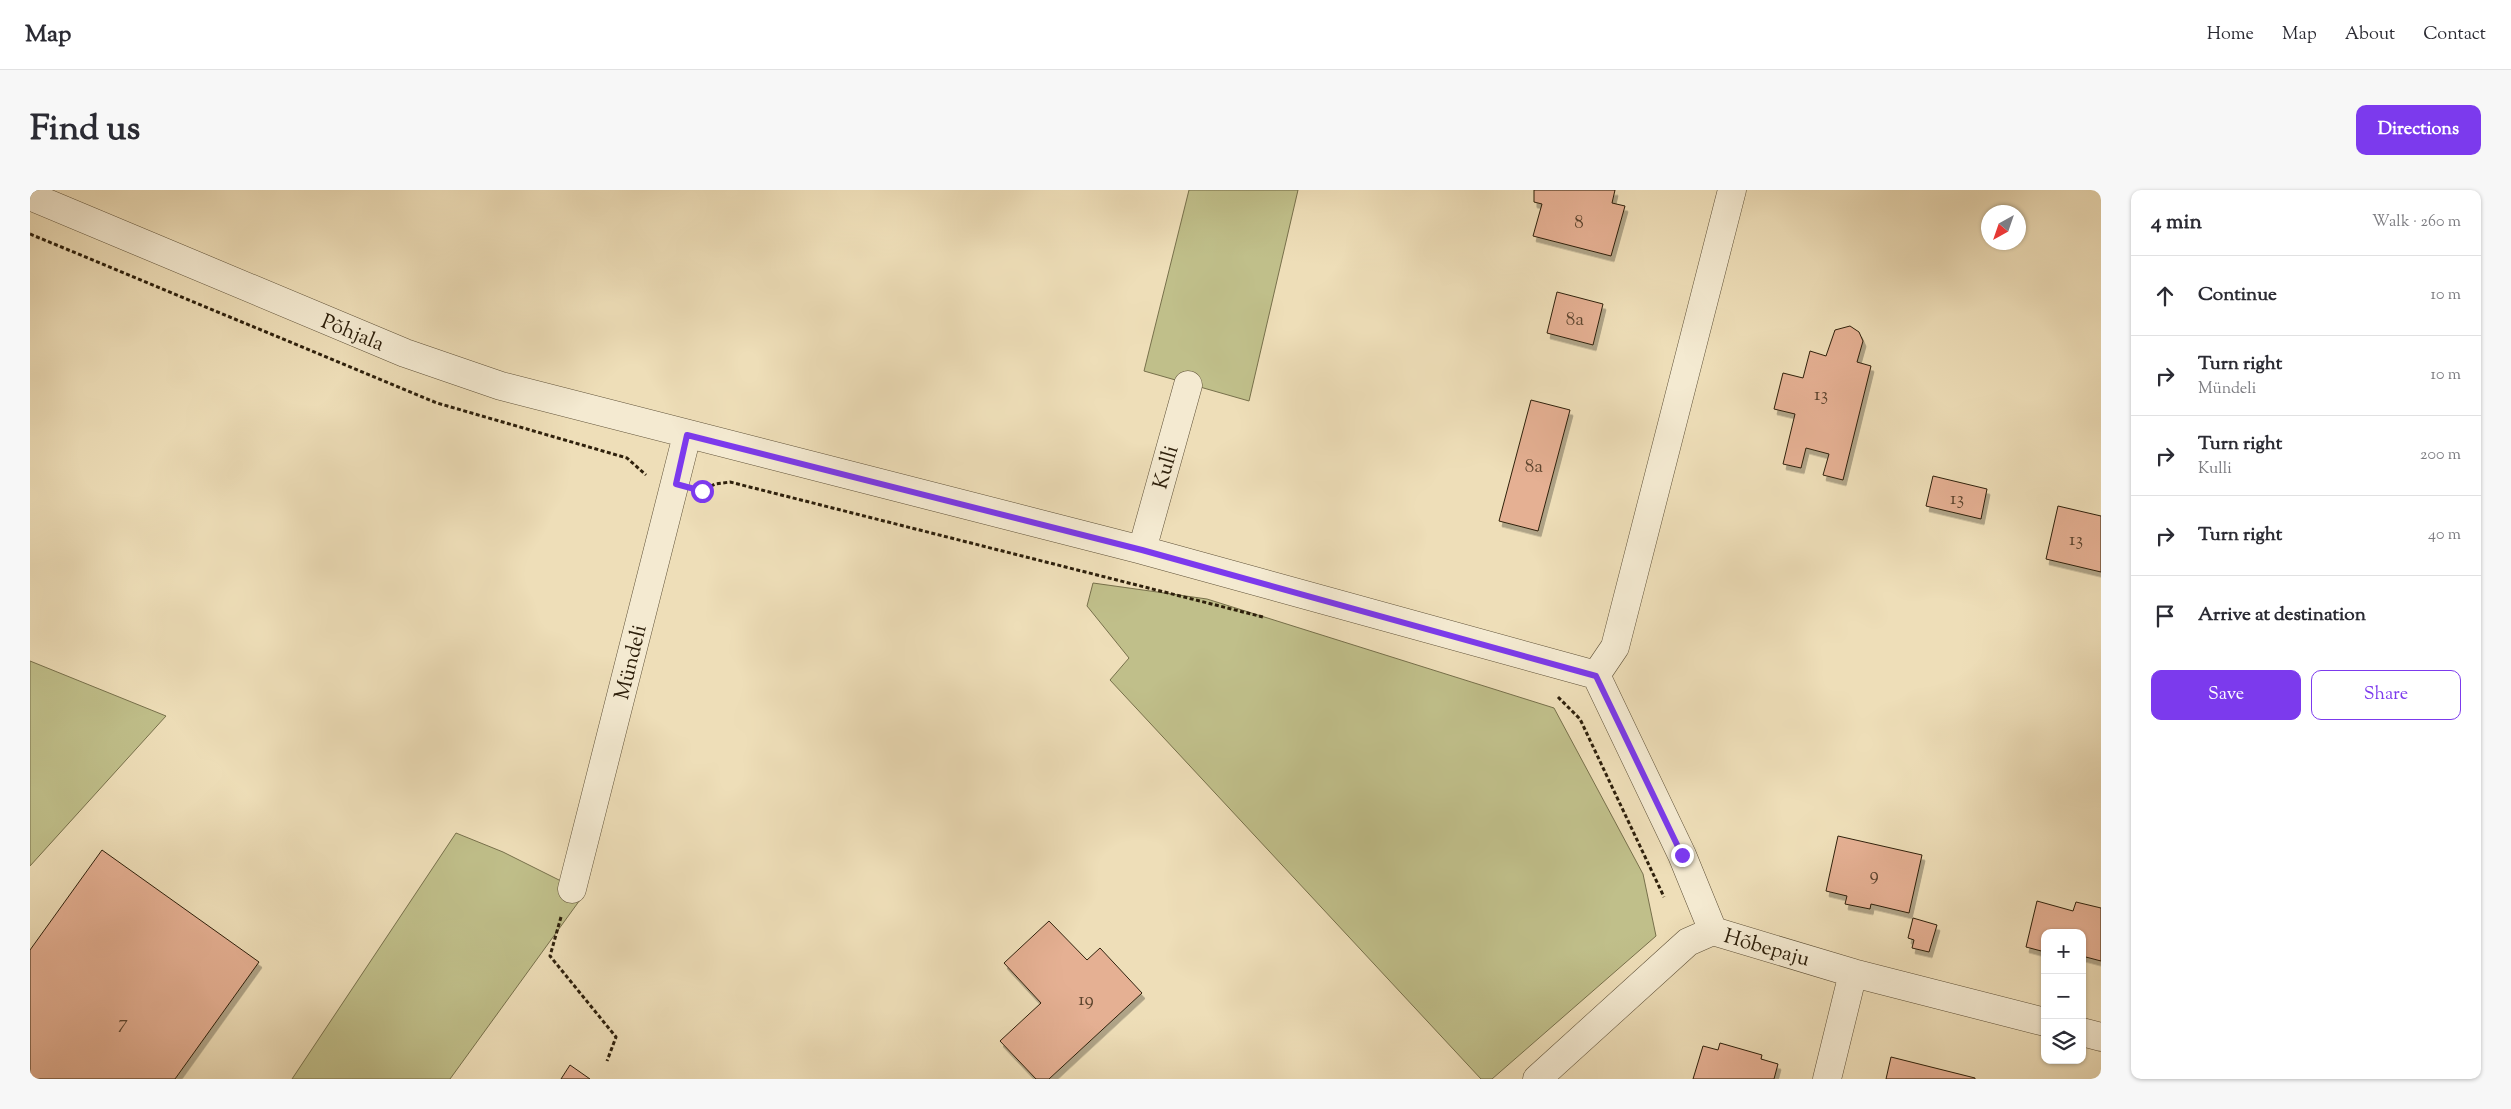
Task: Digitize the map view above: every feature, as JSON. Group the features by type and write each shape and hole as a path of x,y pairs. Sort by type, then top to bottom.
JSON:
{"street":[{"path":"1596,676 1614,647 1732,190"},
{"name":"Põhjala","path":"30,196 405,353 501,386 687,435"},
{"name":"Kulli","path":"1142,550 1188,385"},
{"path":"687,435 1142,550 1596,676 1682,855 1713,932"},
{"name":"Mündeli","path":"572,889 687,435"},
{"name":"Hõbepaju","path":"1537,1079 1688,942 1713,932 1853,973 2041,1021"},
{"path":"1827,1079 1853,973"},
{"path":"2086,1033 2101,1037"}],"path":[{"path":"30,234 418,396 626,458 647,476 702,491 715,484 730,482 1141,588 1272,619"},
{"path":"1550,692 1557,696 1580,719 1680,932 1688,942"},
{"path":"572,889 566,900 550,956 616,1037 607,1061"}],"shaded area":[{"path":"1189,190 1298,190 1249,401 1144,371"},
{"path":"1093,583 1207,599 1554,708 1643,874 1656,936 1492,1079 1481,1079 1110,680 1129,658 1087,606"},
{"path":"30,661 166,716 30,866"},
{"path":"456,833 503,852 585,893 450,1079 292,1079"}],"building":[{"path":"1534,190 1615,190 1612,203 1625,206 1611,256 1533,236 1542,204 1534,202"},
{"path":"1557,292 1603,304 1593,345 1547,333"},
{"path":"1850,326 1859,332 1863,341 1857,362 1871,366 1843,480 1823,475 1829,454 1806,448 1801,468 1783,464 1795,414 1774,409 1783,373 1803,378 1810,351 1826,356 1835,330"},
{"path":"1531,400 1570,410 1538,531 1499,521"},
{"path":"1933,476 1987,489 1981,519 1926,506"},
{"path":"2058,506 2101,516 2101,572 2046,559"},
{"path":"1838,836 1922,855 1909,913 1871,904 1870,909 1845,904 1847,896 1826,891"},
{"path":"102,850 259,962 175,1079 30,1079 30,950"},
{"path":"2037,901 2073,911 2076,902 2101,908 2101,961 2086,957 2086,929 2041,929 2041,951 2026,947"},
{"path":"1913,918 1937,925 1929,952 1912,948 1914,940 1908,938"},
{"path":"1049,921 1087,960 1100,948 1142,993 1049,1079 1036,1079 1000,1041 1041,1003 1004,963"},
{"path":"1720,1043 1762,1055 1761,1059 1778,1064 1774,1079 1693,1079 1703,1046 1718,1050"},
{"path":"1891,1057 1975,1078 1975,1079 1886,1079"},
{"path":"570,1065 590,1079 561,1079"}],"route":[{"path":"702,491 676,484 687,435 1142,550 1596,676 1682,855"}]}
